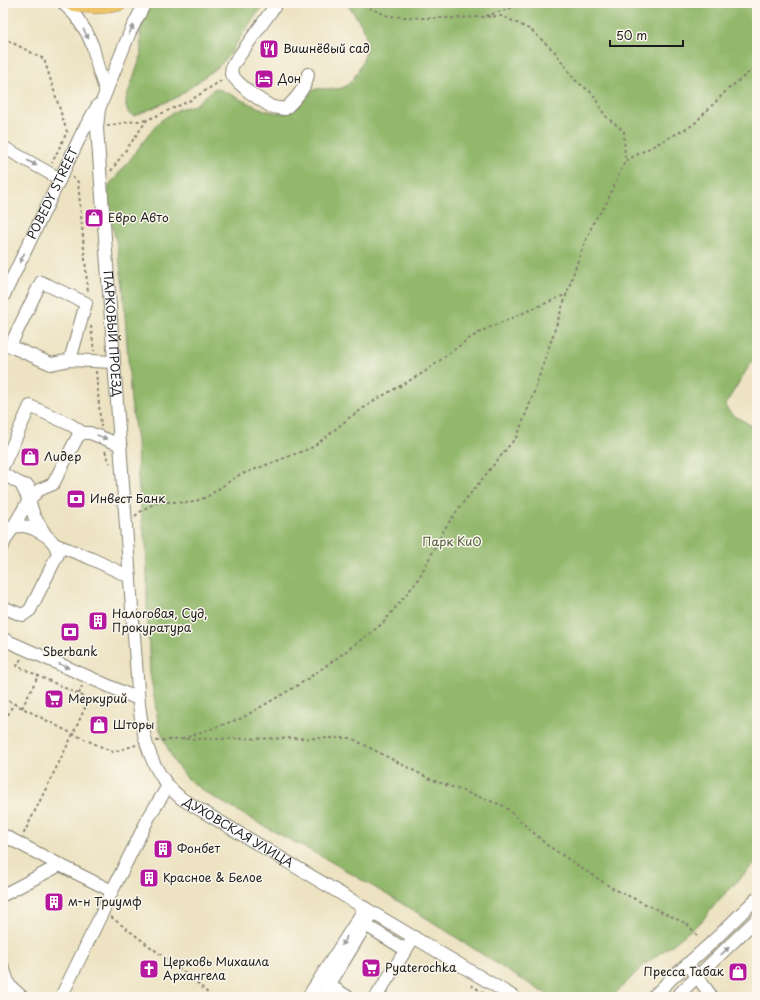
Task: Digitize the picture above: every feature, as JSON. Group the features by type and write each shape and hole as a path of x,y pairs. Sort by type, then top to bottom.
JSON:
{"main road":[{"path":"71,3 78,5 105,6 120,3"}],"street":[{"path":"63,3 74,15 93,47 106,92"},
{"name":"ПАРКОВЫЙ ПРОЕЗД","path":"145,3 130,32 99,109 97,128 138,699 142,728 146,742 153,762 168,786"},
{"path":"277,3 232,66 231,74 238,82 262,101 272,107 285,109 293,102 307,82 308,74"},
{"name":"POBEDY STREET","path":"3,297 66,178 75,147 83,131 106,92"},
{"path":"3,147 49,172 66,178"},
{"path":"70,360 86,303 41,282 10,346 51,364 70,360 113,362"},
{"path":"3,466 30,406 71,425 83,433"},
{"path":"3,545 29,500 39,490 53,484 78,436 83,433 90,433 120,445"},
{"path":"3,474 21,484 39,490"},
{"path":"3,607 24,615 30,610 58,554 54,544 45,534 34,516 29,500 21,484"},
{"path":"9,533 16,527 26,527 45,534"},
{"path":"54,544 90,558 130,577"},
{"path":"3,639 138,699"},
{"path":"61,997 149,817 168,786"},
{"name":"ДУХОВСКАЯ УЛИЦА","path":"168,786 187,802 514,997"},
{"path":"3,835 112,891"},
{"path":"3,896 60,865"},
{"path":"653,997 757,898"},
{"path":"308,997 369,911"},
{"path":"676,997 757,919"},
{"path":"361,923 406,950"},
{"path":"322,997 361,923"},
{"path":"376,997 414,937"},
{"path":"688,964 712,997"},
{"path":"3,967 6,986 22,997"},
{"path":"329,985 348,997"}],"path":[{"path":"182,739 242,718 300,684 382,624 418,580 445,528 462,504 517,436 532,398 579,257 594,221 605,206 625,161 624,131 605,116 593,94 575,80 555,52 531,30 503,16 422,18 388,16 358,3"},
{"path":"482,17 526,3"},
{"path":"3,38 44,59 67,132 49,172"},
{"path":"625,161 693,125 726,90 757,66"},
{"path":"101,186 147,120 191,100 231,74"},
{"path":"66,178 78,182 89,299"},
{"path":"144,509 158,502 190,503 207,497 237,476 311,448 349,418 423,373 467,340 484,330 567,294"},
{"path":"91,322 102,437 111,465"},
{"path":"17,666 89,699 19,843"},
{"path":"22,708 38,676"},
{"path":"3,698 73,734 113,752 146,742 182,739 351,738 430,779 504,806 547,845 612,888 687,924 698,936"},
{"path":"3,726 14,704"},
{"path":"103,911 194,979 212,997"},
{"path":"203,997 207,992"}],"green space":[{"path":"154,3 265,3 239,39 231,53 218,67 176,98 134,116 129,114 126,107 126,99 141,56 140,25 147,9"},
{"name":"Парк КиО","path":"346,3 752,3 757,9 757,353 725,405 730,413 757,429 757,861 718,901 702,921 645,964 612,997 552,997 511,973 428,919 328,860 206,793 189,780 176,765 159,727 150,673 146,543 142,522 138,478 137,442 131,402 123,287 117,245 106,199 110,184 160,121 179,109 195,105 215,88 257,107 283,113 295,110 307,95 314,90 336,89 347,85 359,69 366,50 366,41 362,26"}],"place":[{"name":"Вишнёвый сад","path":"269,49"},
{"name":"Дон","path":"264,79"},
{"name":"Евро Авто","path":"94,218"},
{"name":"Лидер","path":"30,457"},
{"name":"Инвест Банк","path":"76,499"},
{"name":"Налоговая, Суд, Прокуратура","path":"98,621"},
{"name":"Sberbank","path":"70,632"},
{"name":"Меркурий","path":"54,699"},
{"name":"Шторы","path":"99,725"},
{"name":"Фонбет","path":"163,849"},
{"name":"Красное & Белое","path":"149,878"},
{"name":"м-н Триумф","path":"54,902"},
{"name":"Pyaterochka","path":"371,968"},
{"name":"Церковь Михаила Архангела","path":"149,969"},
{"name":"Пресса Табак","path":"738,972"}]}
